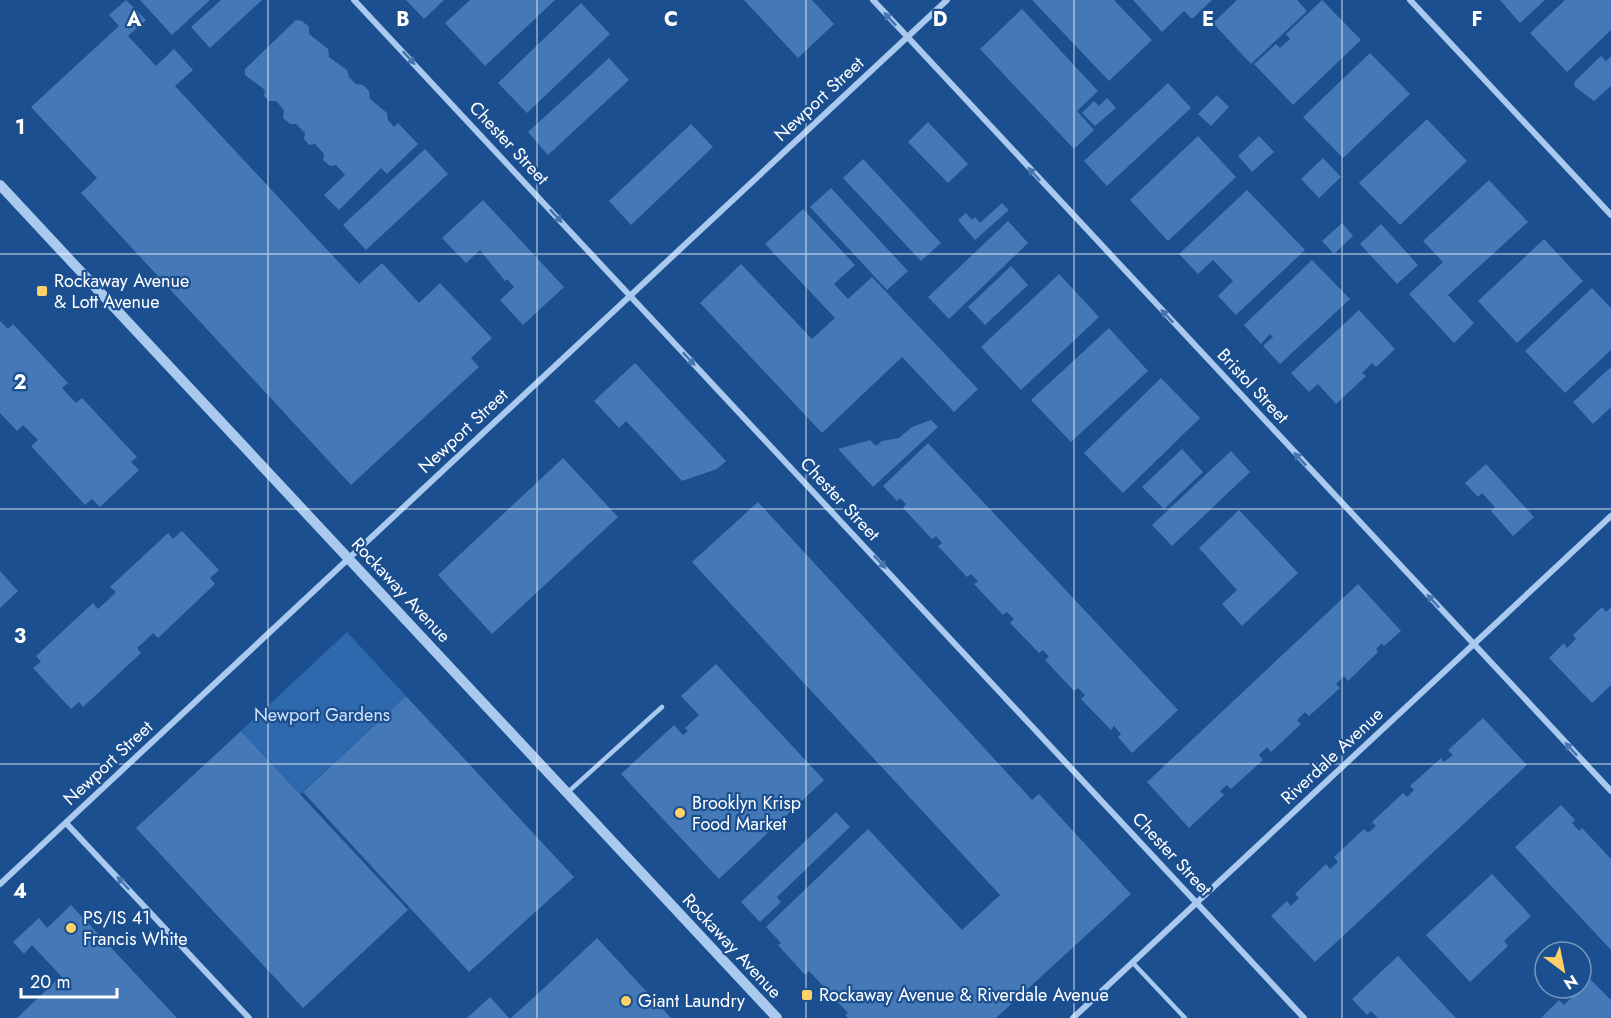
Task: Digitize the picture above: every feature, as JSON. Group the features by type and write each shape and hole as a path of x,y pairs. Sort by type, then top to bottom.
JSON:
{"street":[{"name":"Chester Street","path":"354,0 1304,1018"},
{"name":"Bristol Street","path":"873,0 1611,791"},
{"name":"Newport Street","path":"0,884 947,0"},
{"path":"1410,0 1611,215"},
{"name":"Rockaway Avenue","path":"0,185 777,1018"},
{"name":"Riverdale Avenue","path":"1073,1018 1611,516"},
{"path":"66,823 249,1018"}],"lane":[{"path":"567,793 662,707"},
{"path":"1132,963 1185,1018"}],"green space":[{"name":"Newport Gardens","path":"347,632 406,696 300,794 241,731"}],"building":[{"path":"126,0 146,20 128,36 156,66 174,49 193,70 175,86 359,284 382,263 419,303 440,283 492,338 471,358 479,367 351,485 81,193 97,178 31,107 119,26 109,15"},
{"path":"140,0 210,0 172,35"},
{"path":"221,0 262,0 210,48 191,27"},
{"path":"406,0 444,0 424,19"},
{"path":"470,0 555,0 485,66 445,23"},
{"path":"744,0 812,0 834,24 798,58"},
{"path":"1032,0 1114,0 1152,40 1109,81"},
{"path":"1133,0 1212,0 1192,19 1184,11 1162,32"},
{"path":"1237,0 1297,0 1307,11 1251,64 1213,23"},
{"path":"1322,0 1361,40 1293,105 1254,64 1276,44 1280,48 1290,39 1286,34"},
{"path":"1500,0 1545,0 1520,23"},
{"path":"1565,0 1611,0 1611,30 1567,72 1530,33"},
{"path":"581,3 610,34 527,113 498,83"},
{"path":"1022,9 1098,91 1077,111 1094,130 1074,149 980,49"},
{"path":"296,20 302,21 309,27 309,34 328,49 329,57 347,70 349,77 356,84 363,85 369,91 370,99 387,113 388,120 394,127 398,123 418,144 387,174 381,168 339,210 324,195 345,175 336,165 330,166 323,160 324,154 315,144 309,145 304,139 305,133 296,124 290,124 283,118 284,110 276,101 269,101 264,96 265,90 245,75 245,69"},
{"path":"1370,53 1410,94 1343,158 1303,117"},
{"path":"1601,56 1606,61 1611,56 1611,86 1594,101 1574,86 1575,81"},
{"path":"609,58 629,80 548,155 528,132"},
{"path":"1168,83 1191,108 1107,186 1084,161"},
{"path":"1217,95 1229,107 1211,126 1198,114"},
{"path":"1107,98 1116,108 1095,126 1082,113 1094,101 1099,106"},
{"path":"1427,119 1467,161 1400,225 1359,183"},
{"path":"928,122 968,164 948,183 908,142"},
{"path":"691,124 713,147 631,225 609,201"},
{"path":"1198,136 1236,177 1168,241 1130,200"},
{"path":"1259,136 1274,152 1252,172 1238,156"},
{"path":"425,149 448,174 366,250 343,225"},
{"path":"1323,158 1341,177 1319,198 1301,179"},
{"path":"863,159 941,243 921,261 843,178"},
{"path":"1489,180 1528,222 1448,295 1474,323 1454,343 1409,294 1443,262 1423,241"},
{"path":"831,188 908,271 887,290 810,207"},
{"path":"1247,190 1305,250 1236,315 1218,296 1233,281 1213,260 1198,274 1179,254"},
{"path":"483,200 564,287 523,325 500,300 514,287 507,279 505,281 480,250 466,263 442,238"},
{"path":"1002,203 1009,210 975,240 958,220 966,213 972,220 975,217 980,223"},
{"path":"803,209 855,265 834,284 848,299 872,277 978,389 954,412 902,357 822,433 700,303 741,264 812,339 835,318 765,244"},
{"path":"1008,221 1028,243 949,319 928,297"},
{"path":"1342,223 1353,236 1334,254 1322,241"},
{"path":"1381,224 1418,265 1397,284 1360,244"},
{"path":"1544,239 1583,281 1517,343 1478,301"},
{"path":"1312,260 1350,299 1280,364 1263,346 1273,337 1270,334 1261,344 1244,325"},
{"path":"1011,266 1028,285 985,325 968,307"},
{"path":"1059,274 1099,317 1021,390 981,347"},
{"path":"1592,288 1611,308 1611,350 1565,393 1525,351"},
{"path":"1359,310 1395,349 1376,367 1372,363 1362,373 1366,376 1336,404 1318,384 1309,392 1291,373"},
{"path":"0,321 8,329 13,324 68,383 62,388 76,403 82,398 137,457 131,462 139,470 100,507 92,499 85,505 31,446 38,440 23,425 17,431 0,413"},
{"path":"1109,328 1148,371 1071,442 1031,400"},
{"path":"635,363 726,461 717,469 682,481 626,421 619,428 594,401"},
{"path":"1611,367 1611,407 1593,424 1573,402"},
{"path":"1161,378 1200,418 1123,493 1084,453"},
{"path":"931,420 938,427 873,487 838,449 870,440 876,446 882,441 899,438 912,427"},
{"path":"928,443 1178,710 1132,753 1118,737 1121,734 1114,726 1111,730 1081,699 1085,695 1078,688 1074,691 1045,660 1049,657 1043,650 1039,653 1010,623 1014,619 1007,612 1003,615 974,584 978,581 971,574 967,577 938,546 942,543 936,536 932,539 903,508 906,504 900,498 897,501 883,486"},
{"path":"1182,449 1203,472 1164,509 1142,487"},
{"path":"1231,451 1250,472 1172,546 1152,525"},
{"path":"563,458 618,517 492,634 438,575"},
{"path":"1486,464 1534,517 1513,536 1491,511 1495,507 1482,493 1478,497 1465,483"},
{"path":"758,502 1032,800 1039,794 1131,894 996,1018 848,1018 845,1015 848,1013 809,971 805,975 778,945 781,943 766,927 868,829 962,930 1000,895 692,562"},
{"path":"1239,510 1298,573 1242,626 1222,604 1237,590 1199,548"},
{"path":"182,531 219,570 210,578 215,584 158,638 153,633 137,648 141,653 83,707 79,702 71,709 33,668 41,662 36,656 93,603 98,609 107,601 116,592 110,587 168,533 173,539"},
{"path":"0,571 18,591 0,608"},
{"path":"1358,584 1401,631 1384,646 1382,643 1376,649 1378,652 1348,681 1344,676 1336,684 1340,688 1309,716 1305,712 1297,720 1301,724 1271,752 1267,747 1259,755 1263,760 1231,789 1227,785 1220,791 1224,795 1189,828 1147,782"},
{"path":"1602,607 1606,612 1611,607 1611,685 1592,703 1549,658 1564,643 1567,648 1576,639 1573,635"},
{"path":"716,664 824,780 719,879 621,774 674,725 683,735 688,731 685,728 699,715 681,696"},
{"path":"406,696 574,877 469,972 303,792"},
{"path":"1483,718 1527,765 1315,962 1271,916 1287,901 1291,906 1299,898 1295,894 1326,864 1330,869 1338,862 1334,857 1364,829 1368,833 1376,826 1372,822 1403,793 1407,797 1414,790 1410,786 1441,758 1444,762 1453,755 1448,750"},
{"path":"241,731 408,910 303,1008 136,828"},
{"path":"1561,805 1575,820 1572,823 1579,831 1582,828 1611,859 1611,950 1515,847"},
{"path":"836,812 850,827 777,897 781,902 760,922 741,902"},
{"path":"1492,874 1531,916 1504,941 1508,946 1470,982 1426,935"},
{"name":"PS/IS 41 Francis White","path":"71,905 177,1018 17,1018 61,976 32,945 24,954 13,942 39,918 47,928"},
{"path":"597,938 671,1018 511,1018 544,988"},
{"path":"1398,956 1456,1018 1378,1018 1371,1011 1367,1015 1352,999"},
{"path":"1593,982 1611,1000 1611,1018 1541,1018 1559,1000 1564,1005 1569,1000 1593,1000"},
{"path":"490,997 509,1018 467,1018"}],"place":[{"name":"Rockaway Avenue & Lott Avenue","path":"42,291"},
{"name":"Brooklyn Krisp Food Market","path":"680,813"},
{"name":"PS/IS 41 Francis White","path":"71,928"},
{"name":"Rockaway Avenue & Riverdale Avenue","path":"807,995"},
{"name":"Giant Laundry","path":"626,1001"}]}
